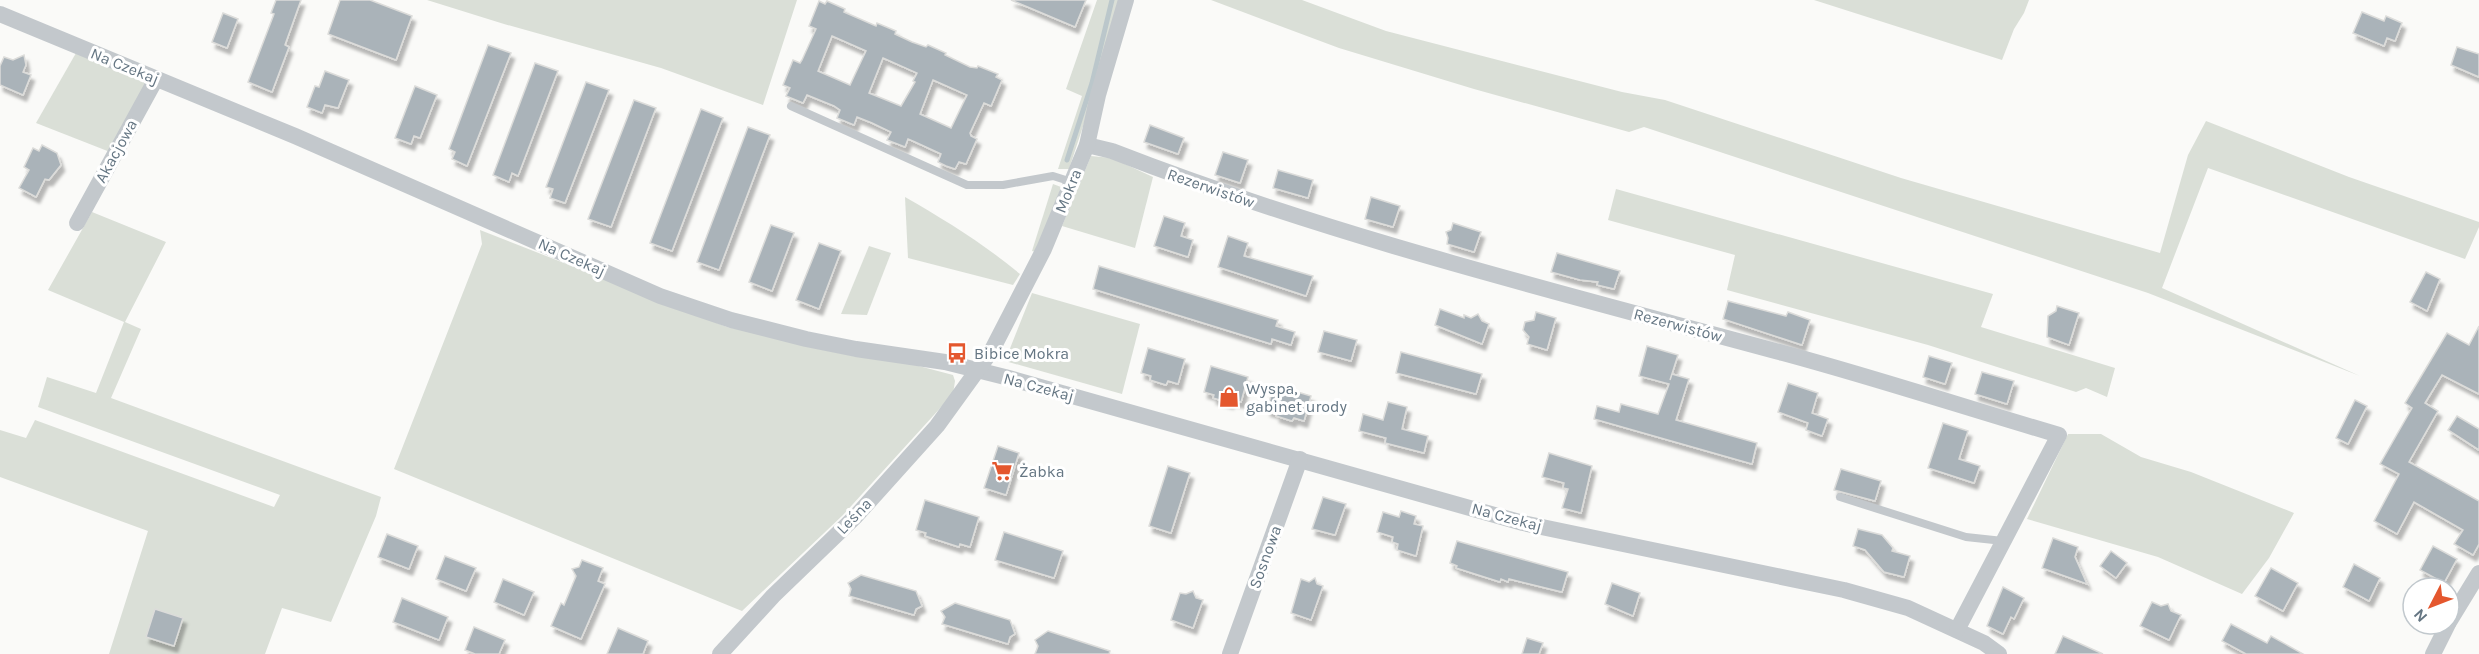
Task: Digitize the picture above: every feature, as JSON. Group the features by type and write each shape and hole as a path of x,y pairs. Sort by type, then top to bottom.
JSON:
{"street":[{"name":"Mokra","path":"979,371 1044,249 1087,145 1098,95 1126,0"},
{"name":"Na Czekaj","path":"0,14 295,136 660,296 731,320 856,349 945,362 1300,459 1523,523 1844,590 1908,608 1984,643 1999,654"},
{"name":"Akacjowa","path":"77,223 156,79"},
{"name":"Rezerwistów","path":"1087,145 1258,203 1529,285 1786,354 2059,435 1957,630"},
{"name":"Leśna","path":"720,654 773,596 856,516 937,426 979,371"},
{"name":"Sosnowa","path":"1230,654 1300,459"},
{"path":"2461,602 2479,573"},
{"path":"2433,654 2442,636"}],"lane":[{"path":"791,106 967,185 1003,185 1053,176 1072,182"},
{"path":"1840,497 1966,537 2003,541"}],"shaded area":[{"path":"427,0 797,0 763,105 661,68"},
{"path":"1097,0 1131,0 1092,99 1069,169 1058,169 1082,96 1066,89"},
{"path":"1211,0 1302,0 1386,31 1622,92 1665,100 1901,178 2160,253 2188,155 2206,121 2349,177 2479,222 2479,227 2465,259 2208,168 2162,288 2360,376 2148,293 1644,127 1629,132 1474,89 1339,48"},
{"path":"1814,0 2029,0 2002,60"},
{"path":"76,53 146,82 110,152 36,123"},
{"path":"1091,156 1112,158 1153,177 1135,248 1062,226"},
{"path":"1053,184 1061,187 1037,252 1032,251"},
{"path":"1616,189 1993,294 1981,327 2115,368 2107,397 2086,388 2076,392 1928,345 1727,290 1735,255 1608,220"},
{"path":"905,197 964,233 1020,274 1013,285 908,258"},
{"path":"92,212 166,242 125,322 141,329 111,398 381,497 376,516 331,622 282,608 265,654 109,654 148,531 0,477 0,430 26,438 35,420 274,507 280,495 38,407 47,377 96,393 124,322 48,290"},
{"path":"480,230 727,327 915,365 953,375 955,381 953,394 843,515 742,611 394,469 482,244"},
{"path":"869,246 891,253 867,315 841,314"},
{"path":"1032,293 1140,324 1122,394 1005,361"},
{"path":"2068,434 2101,434 2141,457 2191,472 2294,513 2269,558 2242,594 2158,557 2027,519"}],"building":[{"path":"276,0 301,0 285,45 289,47 272,92 248,82 274,14 271,13"},
{"path":"340,0 370,0 412,16 396,60 328,34"},
{"path":"1011,0 1086,0 1075,27"},
{"path":"819,1 825,4 827,1 845,9 844,12 876,26 877,23 896,31 895,34 926,47 928,45 970,67 977,68 978,66 998,74 996,77 1002,80 991,106 984,103 970,133 977,139 966,164 959,162 955,169 946,166 938,162 941,154 908,139 905,147 887,140 891,132 872,123 857,117 854,125 837,118 840,110 834,106 807,95 803,103 786,96 790,88 783,85 793,60 800,63 816,29 809,26","holes":["832,36 866,51 850,85 818,71","883,58 917,73 913,81 915,82 901,106 869,93","933,80 967,95 951,128 920,114"]},
{"path":"2362,12 2384,21 2386,16 2402,23 2395,41 2387,38 2384,46 2353,33"},
{"path":"223,13 238,19 227,48 212,42"},
{"path":"488,45 511,53 467,166 452,159 455,152 449,149"},
{"path":"2457,47 2479,54 2479,77 2451,65"},
{"path":"24,55 26,65 23,72 31,75 23,95 0,85 0,66 4,57 13,60"},
{"path":"535,63 558,71 518,176 512,173 509,182 493,175"},
{"path":"325,71 349,80 338,108 325,105 322,113 307,107 315,86 319,87"},
{"path":"586,82 609,90 565,203 550,198 553,189 546,187"},
{"path":"415,86 437,95 420,138 414,136 411,144 395,138"},
{"path":"634,100 656,108 611,227 588,219"},
{"path":"701,109 723,118 672,251 650,243"},
{"path":"1150,125 1184,138 1178,154 1144,142"},
{"path":"748,127 770,135 719,270 697,262"},
{"path":"42,145 57,153 61,165 49,180 45,179 36,197 19,188 29,170 24,167 33,148 39,151"},
{"path":"1223,152 1248,160 1240,183 1215,175"},
{"path":"1278,170 1313,180 1308,198 1273,188"},
{"path":"1371,197 1400,206 1393,227 1365,219"},
{"path":"1164,216 1185,223 1181,236 1193,240 1188,257 1154,246"},
{"path":"1453,223 1481,232 1474,252 1447,244 1446,232 1451,230"},
{"path":"771,225 794,233 772,291 749,282"},
{"path":"1228,236 1248,243 1244,256 1313,276 1306,296 1218,267"},
{"path":"819,243 841,251 819,309 796,300"},
{"path":"1557,253 1620,271 1614,289 1597,285 1598,282 1551,272"},
{"path":"1099,266 1278,320 1276,326 1295,332 1291,345 1272,339 1271,344 1093,289"},
{"path":"2426,272 2440,279 2427,311 2410,302"},
{"path":"1728,301 1786,316 1788,312 1810,320 1802,345 1723,319"},
{"path":"2057,306 2079,313 2069,345 2047,337 2048,316 2056,311"},
{"path":"1440,309 1464,318 1464,315 1471,318 1478,314 1482,321 1489,324 1482,344 1435,325"},
{"path":"1536,312 1556,318 1547,350 1527,344 1529,337 1523,330 1525,322 1534,320"},
{"path":"2479,326 2479,394 2442,375 2425,403 2438,411 2409,462 2479,501 2479,544 2473,555 2454,544 2463,530 2414,502 2397,534 2374,521 2399,474 2380,464 2412,408 2405,403 2447,333 2469,345"},
{"path":"1324,331 1357,340 1351,361 1318,352"},
{"path":"1647,346 1678,355 1670,380 1672,374 1689,379 1676,420 1757,443 1752,464 1594,419 1597,406 1619,412 1621,404 1658,414 1669,384 1639,376"},
{"path":"1148,348 1185,359 1178,384 1168,381 1166,385 1150,380 1151,376 1141,373"},
{"path":"1401,352 1482,374 1476,394 1396,373"},
{"path":"1929,356 1952,363 1945,384 1923,377"},
{"path":"1211,366 1248,377 1241,402 1230,400 1230,403 1213,398 1214,395 1204,392"},
{"path":"1982,372 2014,381 2007,404 1975,394"},
{"path":"1788,383 1818,393 1812,413 1828,419 1822,436 1806,430 1808,423 1778,412"},
{"path":"1274,385 1311,396 1304,421 1294,418 1292,421 1276,416 1277,413 1267,410"},
{"path":"2355,400 2367,406 2348,444 2336,438"},
{"path":"1388,402 1407,407 1402,429 1428,436 1424,453 1385,443 1386,438 1359,431 1363,414 1383,420"},
{"path":"2457,416 2479,429 2479,450 2448,430"},
{"path":"1943,423 1968,431 1959,459 1980,466 1974,483 1928,468"},
{"name":"Żabka","path":"998,446 1019,453 1006,495 984,488"},
{"path":"1549,453 1592,466 1581,513 1562,508 1568,489 1563,488 1564,483 1542,477"},
{"path":"1168,466 1190,473 1171,533 1149,526"},
{"path":"1841,469 1881,481 1875,501 1834,490"},
{"path":"1323,497 1346,504 1335,535 1312,529"},
{"path":"925,500 979,517 970,547 960,544 959,547 925,536 926,533 916,530"},
{"path":"1401,511 1416,516 1414,524 1423,526 1416,556 1397,550 1398,544 1392,542 1393,537 1377,532 1383,512 1399,517"},
{"path":"1858,529 1882,535 1893,548 1892,551 1910,556 1904,577 1884,572 1865,550 1853,546"},
{"path":"1004,532 1063,551 1054,578 995,560"},
{"path":"387,534 418,546 409,569 378,557"},
{"path":"2053,538 2078,547 2075,557 2087,584 2042,568"},
{"path":"1457,541 1568,572 1562,592 1509,579 1508,582 1501,579 1500,582 1456,568 1457,566 1450,563"},
{"path":"2433,546 2457,559 2448,576 2431,576 2420,570"},
{"path":"2111,551 2127,563 2116,578 2100,566"},
{"path":"445,556 476,568 466,591 436,579"},
{"path":"582,560 603,568 598,581 605,584 581,639 551,626 561,603 564,605 576,576 572,569 579,567"},
{"path":"2354,564 2380,578 2369,601 2343,587"},
{"path":"2271,568 2298,583 2283,611 2255,596"},
{"path":"861,575 916,591 922,606 916,609 914,615 849,596 851,589 848,583"},
{"path":"1315,578 1317,584 1323,586 1311,620 1291,613 1301,579 1309,582"},
{"path":"503,579 534,592 524,615 494,602"},
{"path":"1612,583 1640,593 1633,616 1605,604"},
{"path":"2003,587 2024,598 2014,619 2011,617 2003,634 1987,626"},
{"path":"1193,591 1196,598 1203,600 1193,628 1171,620 1180,593 1186,594"},
{"path":"402,598 448,617 439,640 393,622"},
{"path":"2152,602 2161,606 2168,604 2171,611 2181,615 2169,640 2140,626"},
{"path":"955,603 1010,620 1015,634 1010,637 1008,644 942,624 945,617 941,611"},
{"path":"155,609 183,618 174,646 146,637"},
{"path":"2231,624 2267,643 2271,636 2303,654 2246,654 2222,641"},
{"path":"474,627 505,640 499,654 475,654 465,650"},
{"path":"618,628 648,641 643,654 607,654"},
{"path":"1048,631 1110,651 1109,654 1035,654 1038,646 1035,640"},
{"path":"2063,636 2103,654 2055,654"},
{"path":"1527,638 1543,643 1539,654 1522,654"}],"waterway":[{"path":"1067,160 1092,83 1112,0"}],"place":[{"name":"Bibice Mokra","path":"957,353"},
{"name":"Wyspa, gabinet urody","path":"1229,397"},
{"name":"Żabka","path":"1002,471"}]}
